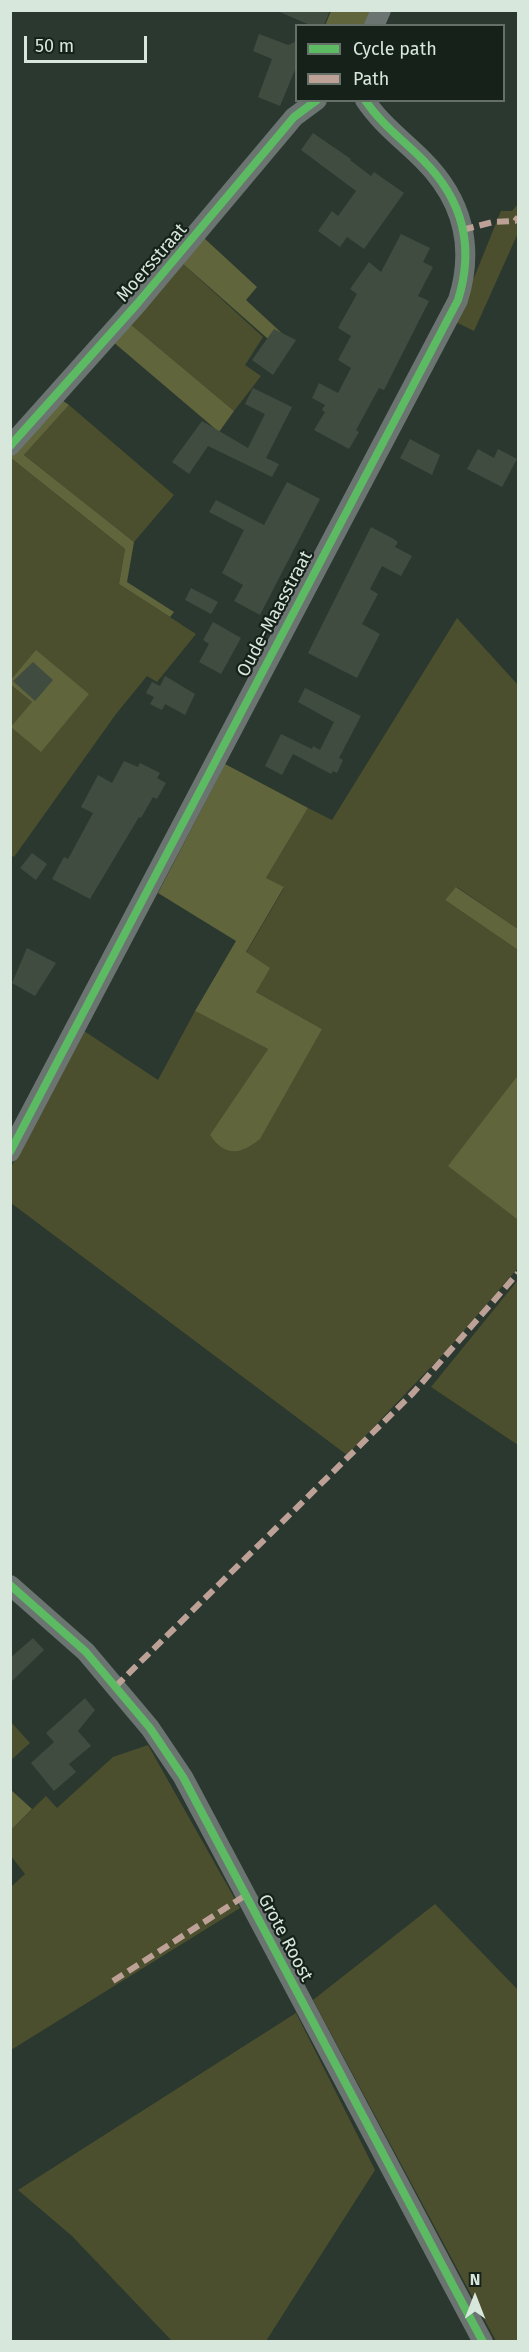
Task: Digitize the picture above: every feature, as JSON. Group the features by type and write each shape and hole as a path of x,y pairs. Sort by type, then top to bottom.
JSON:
{"street":[{"path":"375,24 381,10"},
{"name":"Moersstraat","path":"10,446 137,304 294,117 314,102"},
{"name":"Oude-Maasstraat","path":"10,1152 458,300 464,279 466,256 459,214 448,188 378,119 366,102"},
{"name":"Grote Roost","path":"10,1585 86,1652 150,1728 183,1777 483,2342"}],"green space":[{"path":"331,11 370,11 365,24 326,24"},
{"path":"518,204 518,233 474,331 456,322 501,211 512,211"},
{"path":"204,238 257,287 246,300 285,336 276,346 182,263"},
{"path":"182,263 263,337 245,365 261,376 234,411 129,323"},
{"path":"129,323 234,411 219,432 112,341"},
{"path":"59,398 69,405 24,455 134,542 127,582 174,612 170,617 119,584 125,549 11,458 10,452"},
{"path":"69,405 174,495 134,542 24,455"},
{"path":"11,458 125,549 119,584 196,634 157,682 147,676 116,714 14,857 10,855 11,685 32,702 89,694 11,681"},
{"path":"457,618 518,685 518,929 457,887 445,900 518,950 518,1075 449,1166 518,1220 518,1268 448,1349 347,1455 11,1203 10,1169 84,1031 158,1080 195,1011 268,1049 211,1135 322,1029 256,992 246,953 284,888 266,878 308,808 332,820"},
{"path":"36,650 89,694 41,752 11,727 32,702 11,685 10,681"},
{"path":"225,764 308,808 266,878 284,887 246,952 270,968 256,992 322,1029 260,1139 246,1148 234,1151 222,1147 210,1135 268,1049 195,1011 236,941 158,893"},
{"path":"456,887 518,929 518,950 445,900"},
{"path":"518,1075 518,1220 448,1166"},
{"path":"518,1280 518,1445 431,1387"},
{"path":"10,1721 30,1743 11,1760 10,1760"},
{"path":"148,1745 240,1908 11,2050 11,1887 25,1874 11,1856 11,1830 46,1796 57,1808 113,1757"},
{"path":"10,1789 32,1809 11,1830 10,1830"},
{"path":"435,1904 518,1990 518,2341 496,2341 313,2000"},
{"path":"296,2013 375,2170 266,2341 172,2341 72,2236 18,2190"}],"building":[{"path":"275,10 330,10 325,24 307,24"},
{"path":"259,34 288,45 295,42 295,70 280,106 258,97 272,59 253,51"},
{"path":"313,133 371,176 374,172 404,193 364,249 347,237 340,247 318,231 332,211 338,216 356,191 301,150"},
{"path":"401,234 430,248 423,262 433,267 418,296 429,301 384,390 379,388 356,430 359,432 349,449 314,430 325,412 322,410 325,405 312,398 319,383 338,393 351,368 338,360 351,336 338,328 357,294 350,289 369,262 381,272"},
{"path":"274,329 296,340 273,375 252,360"},
{"path":"253,388 292,407 266,458 279,464 272,477 208,446 189,474 172,462 202,421 248,448 265,414 245,404"},
{"path":"410,439 440,455 432,475 400,458"},
{"path":"478,449 494,458 498,449 517,459 502,487 467,469"},
{"path":"287,482 320,499 260,615 234,601 243,585 222,573 244,530 209,512 216,500 264,525"},
{"path":"371,527 398,542 395,547 412,556 401,576 382,566 370,589 378,594 362,624 380,634 357,678 308,653"},
{"path":"191,588 218,602 211,614 185,600"},
{"path":"213,622 241,638 221,674 199,662 209,644 203,640"},
{"path":"33,662 53,680 35,701 13,681"},
{"path":"165,676 195,694 185,715 165,704 162,710 150,704 154,697 146,693 152,682 160,686"},
{"path":"305,688 361,716 339,758 343,760 337,773 333,771 331,774 293,754 282,775 265,766 281,734 312,749 313,746 320,750 334,722 298,702"},
{"path":"124,761 138,767 140,763 160,773 157,778 166,783 157,799 153,797 141,818 139,817 90,899 52,879 64,857 68,859 93,813 81,807 98,775 112,783"},
{"path":"32,853 47,864 36,880 20,868"},
{"path":"27,948 56,963 35,996 12,983"},
{"path":"33,1638 44,1650 10,1683 10,1658"},
{"path":"85,1698 95,1710 78,1731 91,1746 69,1764 76,1772 54,1791 31,1763 54,1742 46,1733"}],"marked path":[{"path":"462,230 493,222 515,221 518,217"},
{"path":"115,1687 413,1393 518,1273"},
{"path":"113,1981 246,1895"}],"cycle path":[{"path":"10,446 137,304 294,117 314,102"},
{"path":"10,1152 458,300 463,280 465,242 456,207 436,175 366,102"},
{"path":"10,1585 86,1652 150,1728 183,1777 483,2342"}]}
